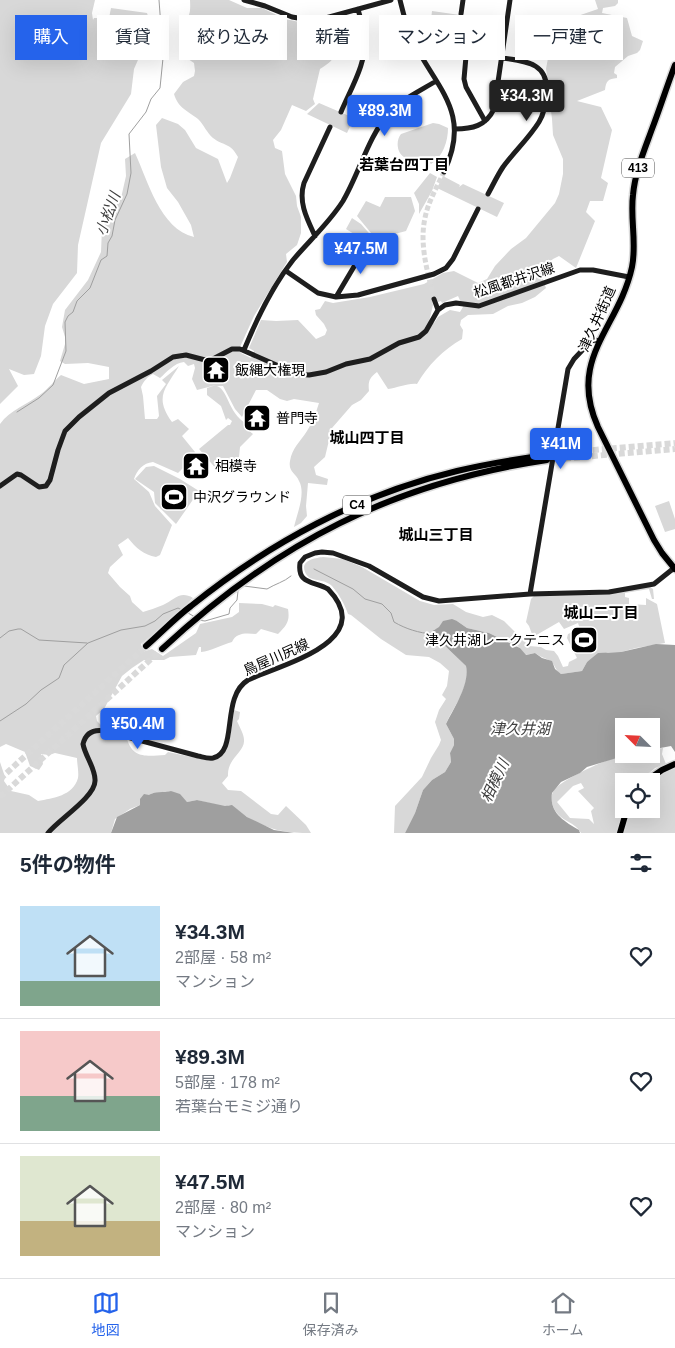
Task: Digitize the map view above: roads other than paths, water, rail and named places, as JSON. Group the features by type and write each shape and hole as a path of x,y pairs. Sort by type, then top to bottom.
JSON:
{"highway":[{"name":"津久井街道","path":"674,569 662,553 647,526 592,412 588,397 588,380 591,362 599,341 629,277 634,256 632,208 636,175 675,65"},
{"name":"C4","path":"146,646 190,607 243,568 327,518 410,485 456,471 547,457 458,478 383,503 322,533 251,575 192,621 162,649"},
{"path":"658,773 675,764"},
{"path":"620,833 624,818"}],"street":[{"path":"244,0 265,6 299,20 322,20 391,0"},
{"path":"400,0 411,37 450,106 456,129 452,151 444,172"},
{"path":"461,14 463,0"},
{"path":"505,36 510,0"},
{"path":"341,112 358,75 364,53 364,36 358,9"},
{"path":"488,194 503,166 540,121 547,90 544,76 538,67 526,61 505,58"},
{"path":"466,60 464,79 485,122"},
{"path":"456,129 473,128 485,122 491,115 495,106 502,60"},
{"path":"244,350 259,314 286,270 330,220 344,199 384,119 404,100 436,81"},
{"path":"315,236 302,205 301,192 330,126"},
{"path":"286,270 318,292 336,297 358,295 434,274 449,265 456,256 478,209"},
{"path":"336,297 368,243"},
{"name":"松風都井沢線","path":"438,310 445,305 453,303 480,306 580,270 593,270 629,277"},
{"path":"0,486 17,474 22,475 39,487 46,486 50,480 62,436 68,427 109,393 151,371 169,358 186,355 209,361 232,349 244,350 297,374 309,375 326,372 346,364 370,359 400,343 418,337 426,331 438,310 434,299"},
{"path":"530,594 568,369 574,359 591,341 599,341"},
{"name":"鳥屋川尻線","path":"48,833 80,804 94,785 95,779 84,746 84,738 90,732 97,730 105,731 198,756 216,757 221,753 226,744 234,696 240,686 258,676 319,650 330,641 343,622 343,612 328,589 308,583 302,577 299,565 307,556 325,552 350,558 368,566 420,596 436,601 530,594 608,592 656,583 674,569"}],"water":[{"name":"津久井湖","path":"452,619 467,628 489,633 520,648 526,655 535,653 542,658 552,661 555,669 561,674 582,671 587,662 598,653 621,652 656,644 675,645 675,752 671,746 660,748 660,718 615,718 615,759 587,767 580,773 561,782 552,793 555,811 563,820 579,830 580,833 405,833 415,813 423,790 432,780 445,772 451,762 450,753 454,745 454,739 446,724 466,680 466,666 444,645 433,638 431,632 439,627 443,621"},
{"path":"171,791 180,794 187,802 197,800 225,806 232,805 247,817 274,830 294,833 111,833 117,817 140,805 140,799 144,794 149,795"}],"waterway":[{"name":"小松川","path":"17,412 39,398 53,385 66,351 65,322 73,312 77,301 90,288 101,260 107,256 108,243 112,236 115,220 127,194 131,173 129,134 146,112 151,99 160,88 165,38 161,27 159,0"},
{"path":"314,569 353,589 365,599 382,604 391,613 394,622 403,627 432,634"},
{"path":"244,586 267,589 291,576"},
{"path":"198,620 205,621 229,614 230,608 237,600 238,591"},
{"path":"0,721 26,704 41,690 59,678 64,665 88,643 121,630 145,626 163,614 178,608 182,610"},
{"path":"188,613 195,617"},
{"path":"0,638 9,631 21,629 39,640 87,643"}],"tunnel":[{"path":"434,299 425,259 423,228 428,206 444,172"},
{"path":"548,454 675,443"},
{"path":"547,460 675,449"},
{"path":"0,779 146,646"},
{"path":"0,797 162,649"}],"place":[{"name":"飯縄大権現","path":"216,370"},
{"name":"普門寺","path":"257,418"},
{"name":"相模寺","path":"196,466"},
{"name":"中沢グラウンド","path":"174,497"},
{"name":"津久井湖レークテニス","path":"584,640"}],"district":[{"name":"若葉台四丁目","path":"404,165"},
{"name":"城山四丁目","path":"367,438"},
{"name":"城山三丁目","path":"436,535"},
{"name":"城山二丁目","path":"601,613"}],"water label":[{"name":"相模川","path":"495,781"}]}
